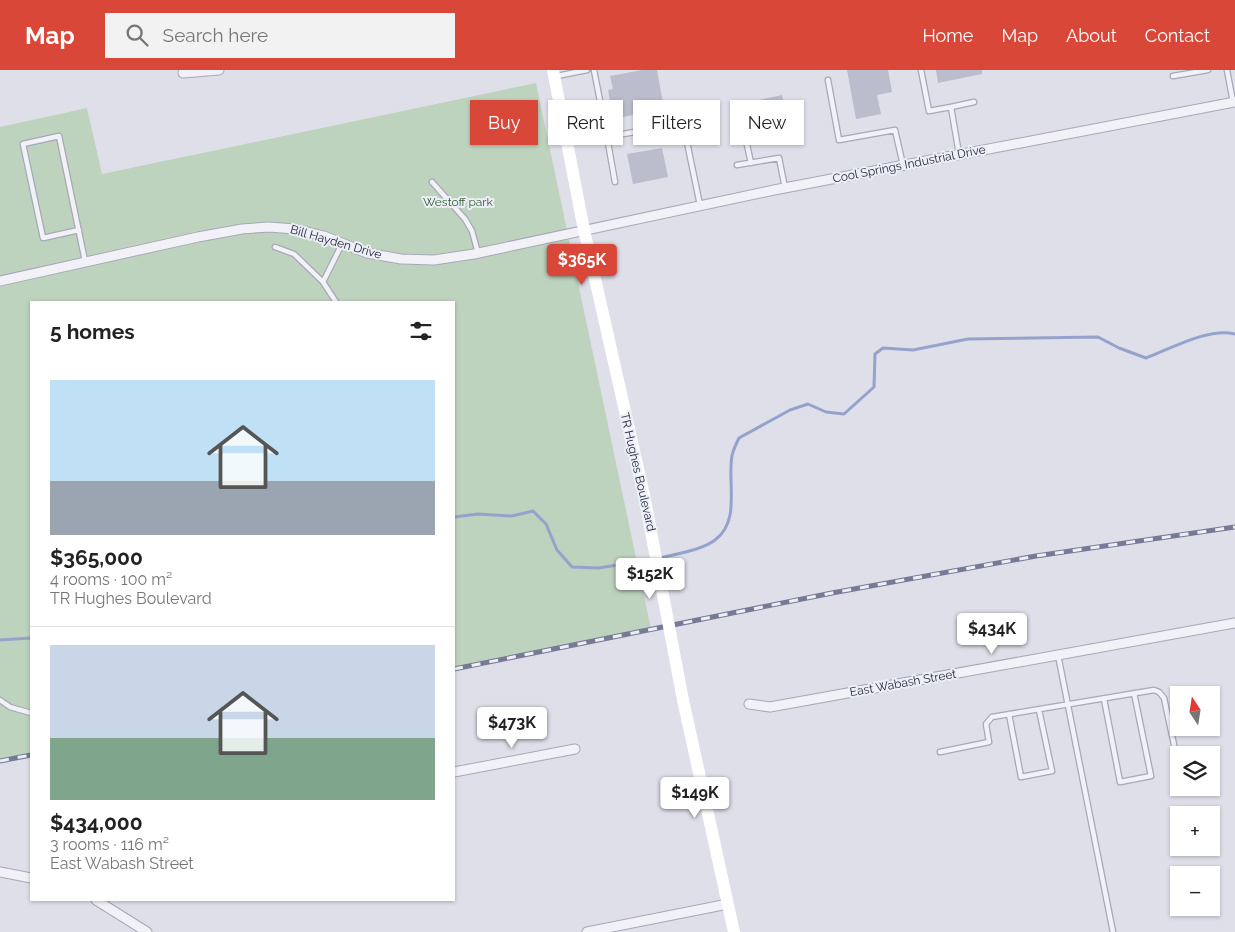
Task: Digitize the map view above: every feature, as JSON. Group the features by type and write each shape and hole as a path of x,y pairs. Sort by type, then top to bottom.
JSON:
{"main road":[{"name":"TR Hughes Boulevard","path":"553,73 584,230 644,495 683,700 734,932"}],"street":[{"path":"183,73 219,70"},
{"name":"Cool Springs Industrial Drive","path":"584,230 785,188 1234,102"},
{"name":"Bill Hayden Drive","path":"0,281 85,261 242,229 269,227 295,229 324,236 367,253 401,259 434,260 478,253 584,230"},
{"name":"East Wabash Street","path":"749,704 770,707 1235,623"},
{"path":"455,772 575,749"},
{"path":"0,872 30,878"},
{"path":"98,901 147,932"},
{"path":"587,932 728,904"}],"lane":[{"path":"553,73 587,70"},
{"path":"594,70 600,100"},
{"path":"921,70 929,111 974,102"},
{"path":"1174,76 1208,70"},
{"path":"1226,70 1234,102"},
{"path":"828,80 839,140 895,130 903,165"},
{"path":"951,107 959,154"},
{"path":"623,134 683,122 700,205"},
{"path":"79,230 43,238 24,144 59,136 79,230 85,261"},
{"path":"608,145 615,182"},
{"path":"747,145 751,163"},
{"path":"737,165 779,158 785,188"},
{"path":"432,182 465,219 472,231 478,253"},
{"path":"323,282 342,244"},
{"path":"275,247 294,254 323,282 335,301"},
{"path":"1058,655 1113,932"},
{"path":"940,752 989,742 986,724 992,717 1154,690 1159,692 1164,698 1174,746"},
{"path":"1104,699 1120,782 1150,776 1134,693"},
{"path":"0,700 10,706 30,713"},
{"path":"1009,714 1020,777 1052,771 1039,710"}],"green space":[{"name":"Westoff park","path":"536,83 651,629 455,670 455,301 30,301 30,756 0,762 0,127 87,108 102,174"}],"building":[{"path":"642,70 657,70 662,100 633,100 633,115 623,117 623,100 610,100 608,90 613,89 610,76"},
{"path":"847,70 888,70 892,92 877,95 881,114 856,119"},
{"path":"936,70 982,70 982,74 938,83"},
{"path":"782,95 783,100 759,100"},
{"path":"662,148 668,177 633,184 627,154"}],"waterway":[{"path":"660,558 703,546 715,540 723,532 728,523 730,512 732,456 739,438 790,410 808,404 826,412 844,414 874,387 875,354 883,348 913,350 968,339 1098,337 1119,348 1146,358 1202,336 1225,333 1235,334"},
{"path":"455,517 478,514 512,516 533,511 546,524 557,550 572,567 599,568 654,559"},
{"path":"0,640 30,638"}],"railway":[{"path":"455,669 832,593 1036,556 1235,527"},
{"path":"0,761 30,755"}]}
